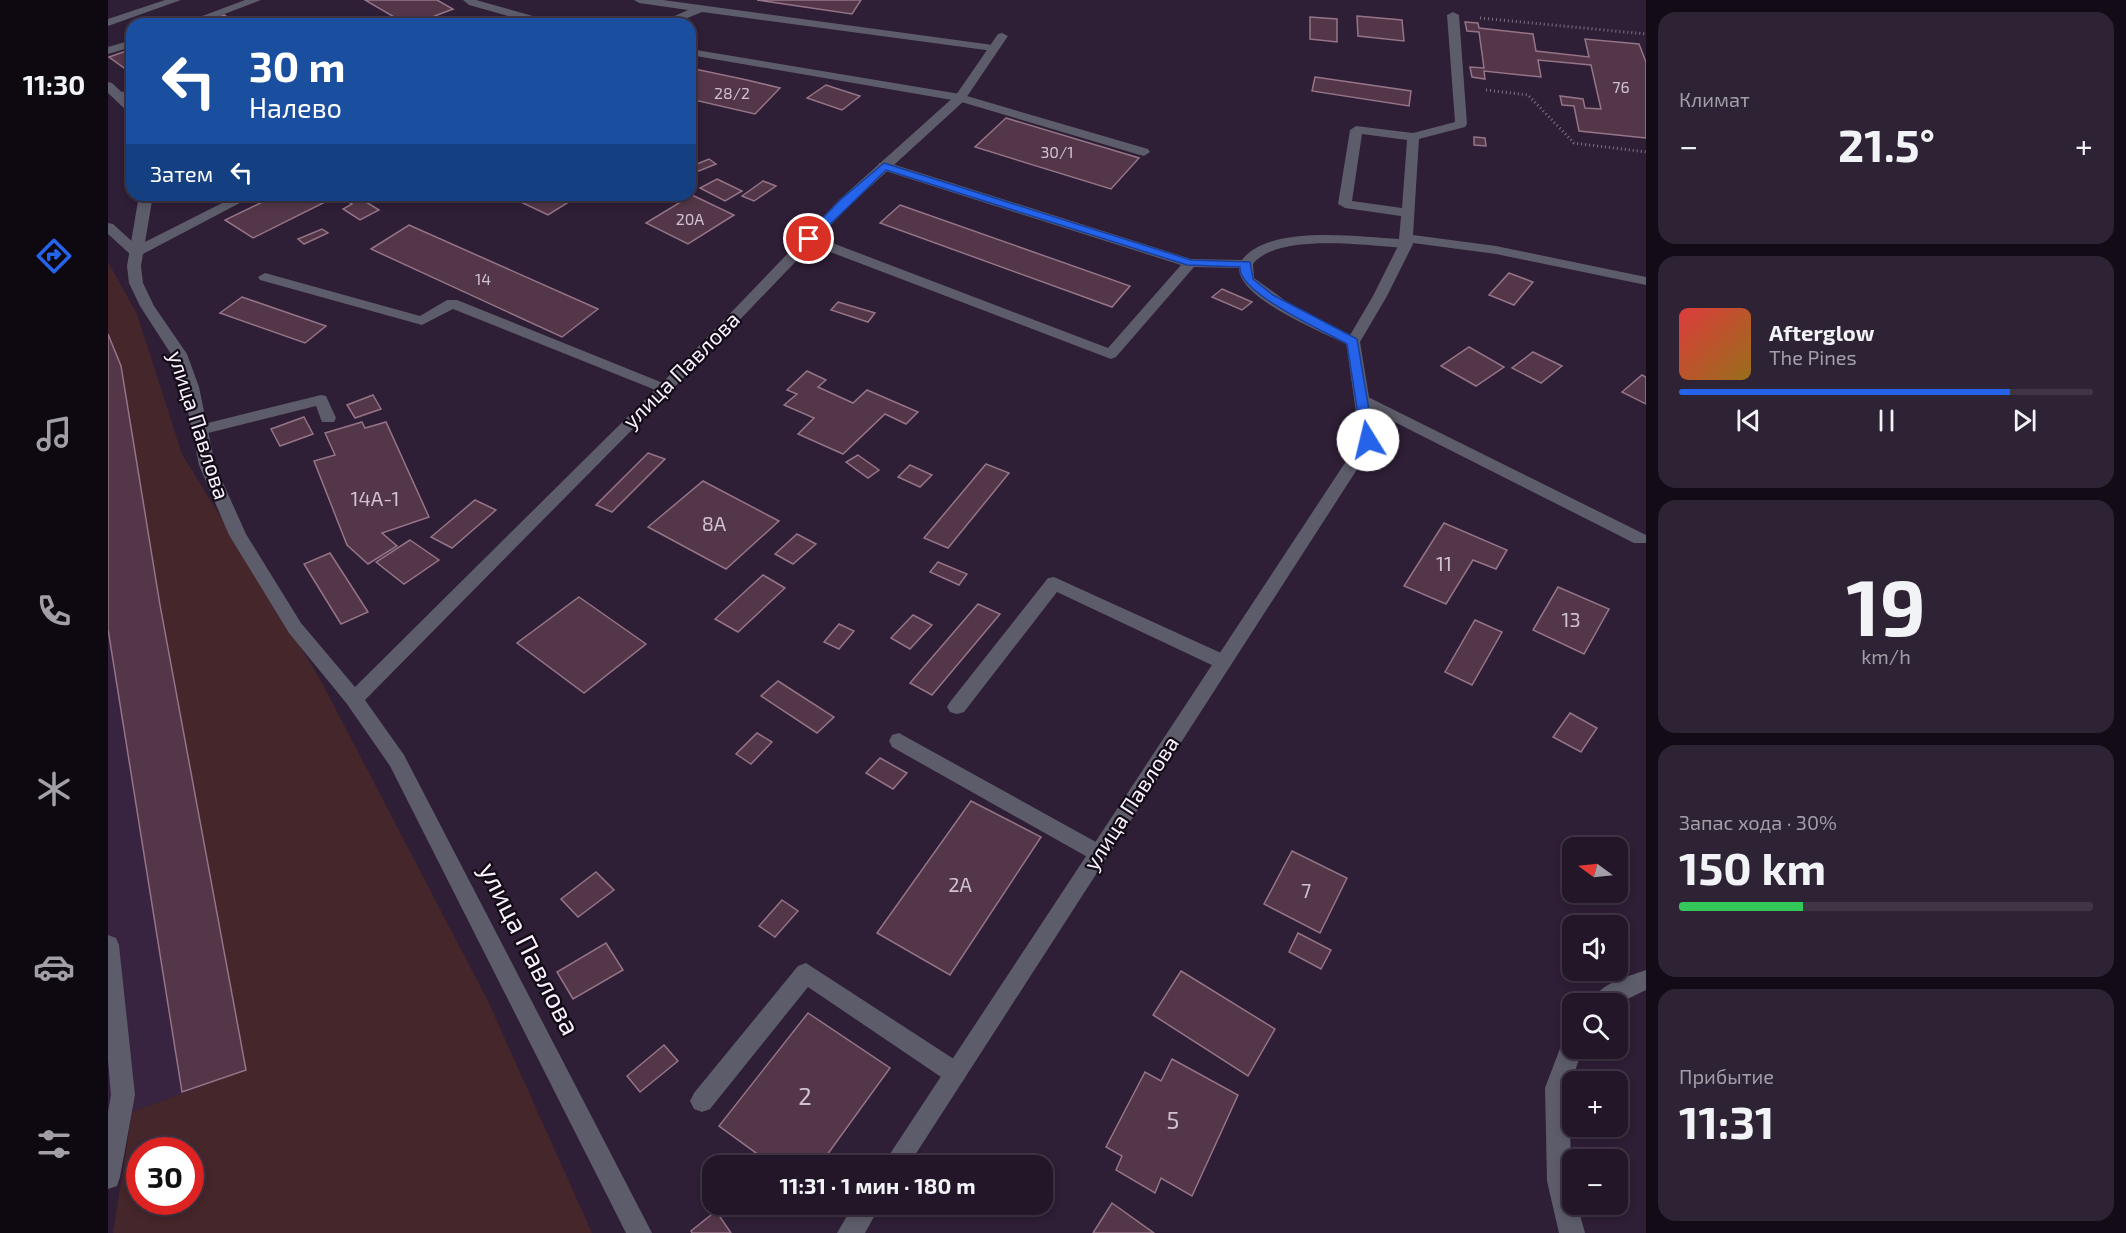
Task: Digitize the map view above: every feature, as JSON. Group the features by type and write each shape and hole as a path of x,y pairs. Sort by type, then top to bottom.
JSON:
{"street":[{"path":"108,23 176,0"},
{"path":"204,18 256,0"},
{"path":"468,0 528,18"},
{"path":"639,0 701,9"},
{"path":"678,18 701,9"},
{"name":"улица Павлова","path":"354,699 844,202 960,98 997,42 701,9"},
{"path":"1408,213 1345,204 1356,130 1413,137 1461,124 1453,15"},
{"path":"108,51 126,45"},
{"path":"696,53 960,98 1144,152"},
{"path":"108,86 126,103"},
{"path":"119,96 126,95"},
{"path":"1413,137 1406,241 1380,296 1353,342 1362,399 1640,539"},
{"path":"884,166 1190,263 1246,264"},
{"name":"улица Павлова","path":"145,201 134,266 136,283 147,306 179,354 190,387 207,465 238,535 296,628 354,699 397,760 639,1233"},
{"path":"108,227 136,252 236,201"},
{"path":"809,239 1111,354 1190,263"},
{"path":"1353,342 1270,298 1248,281 1245,272 1246,264 1251,256 1262,249 1293,243 1406,241 1496,250 1646,281"},
{"path":"265,277 422,321 452,303 663,388"},
{"name":"улица Павлова","path":"901,1155 1368,440 1362,399"},
{"path":"200,430 321,400 328,418"},
{"path":"957,707 1054,583 1223,662"},
{"path":"899,741 1098,853"},
{"path":"108,945 110,985 123,1095 108,1177"},
{"path":"702,1101 806,973 955,1073"},
{"path":"1614,993 1646,980"},
{"path":"1567,1059 1557,1088 1559,1181 1572,1233"},
{"path":"850,1233 861,1215"}],"path":[{"path":"1453,15 1646,34"},
{"path":"1483,90 1528,95 1574,143 1646,153"}],"shaded area":[{"path":"108,262 137,314 182,454 320,679 488,1001 592,1233 113,1233 126,1150 126,1215 204,1215 204,1137 128,1137 132,1112 246,1070 160,605 121,366 108,334"},
{"path":"108,334 121,366 160,605 246,1070 132,1112 130,1124 108,1129"}],"building":[{"path":"365,0 437,0 453,9 430,18 396,18"},
{"path":"757,0 861,0 852,14"},
{"path":"1357,16 1402,20 1404,41 1358,36"},
{"path":"1310,17 1337,19 1337,42 1310,39"},
{"path":"1465,22 1478,23 1479,28 1533,34 1536,51 1589,57 1585,39 1639,44 1646,62 1646,138 1579,131 1574,106 1562,105 1560,96 1583,99 1585,108 1601,109 1591,65 1538,60 1541,77 1484,71 1485,79 1472,77 1470,67 1484,68 1479,32 1467,31"},
{"path":"126,51 126,69 109,57"},
{"path":"696,69 780,88 755,114 696,100"},
{"path":"1315,77 1411,91 1409,106 1312,91"},
{"path":"826,85 860,96 842,110 807,98"},
{"path":"1006,118 1139,158 1111,189 975,147"},
{"path":"1474,137 1485,138 1486,146 1474,145"},
{"path":"709,159 716,164 699,171 696,169 696,164"},
{"path":"717,179 742,191 725,201 700,188"},
{"path":"763,181 776,186 754,201 742,196"},
{"path":"696,197 734,215 688,244 646,223 682,201 696,201"},
{"path":"265,201 327,201 253,238 225,220"},
{"path":"347,201 365,201 379,210 360,220 343,209 352,204"},
{"path":"519,201 570,201 548,215"},
{"path":"900,205 1130,286 1112,307 880,223"},
{"path":"409,225 598,309 562,337 371,249"},
{"path":"322,229 328,233 304,244 298,239"},
{"path":"1509,273 1533,282 1514,305 1489,295"},
{"path":"1222,289 1252,302 1242,310 1212,297"},
{"path":"242,297 326,326 305,343 220,313"},
{"path":"838,302 875,313 868,322 831,310"},
{"path":"108,334 121,366 160,605 246,1070 182,1092 108,629"},
{"path":"1469,347 1504,367 1476,386 1441,366"},
{"path":"1533,352 1562,366 1541,383 1512,368"},
{"path":"807,371 826,380 818,387 853,403 867,390 918,412 906,424 885,414 843,454 798,434 814,418 784,405 797,394 787,390"},
{"path":"1642,375 1646,377 1646,404 1622,392"},
{"path":"373,395 381,409 355,418 347,405"},
{"path":"304,417 313,434 280,446 271,429"},
{"path":"362,422 365,428 386,422 429,517 382,533 397,546 368,564 347,545 314,461 335,455 325,433"},
{"path":"648,453 665,459 612,512 596,505"},
{"path":"858,455 879,470 868,478 846,462"},
{"path":"986,464 1009,473 948,548 924,538"},
{"path":"910,465 932,475 920,487 898,477"},
{"path":"703,481 779,521 726,569 648,527"},
{"path":"475,500 496,510 452,548 431,537"},
{"path":"1444,523 1507,550 1496,569 1473,560 1446,604 1404,586"},
{"path":"797,534 816,544 793,564 775,554"},
{"path":"410,540 439,560 404,584 376,562"},
{"path":"330,553 368,612 341,624 304,564"},
{"path":"938,562 967,574 959,585 930,572"},
{"path":"763,575 785,588 738,632 715,619"},
{"path":"1558,587 1609,609 1584,654 1533,630"},
{"path":"579,597 646,644 584,693 517,643"},
{"path":"978,604 1000,614 932,695 910,683"},
{"path":"913,615 932,625 910,649 891,638"},
{"path":"1475,620 1502,632 1472,685 1445,672"},
{"path":"839,624 854,631 839,649 824,642"},
{"path":"778,681 834,717 817,733 761,696"},
{"path":"1570,713 1597,728 1581,752 1553,737"},
{"path":"757,733 772,742 751,764 736,754"},
{"path":"880,758 907,773 893,789 866,773"},
{"path":"971,801 1041,837 950,975 877,933"},
{"path":"1292,851 1347,878 1320,933 1264,904"},
{"path":"596,872 614,890 578,917 561,899"},
{"path":"782,900 798,911 775,937 759,926"},
{"path":"1298,933 1331,950 1321,969 1289,952"},
{"path":"606,943 623,970 573,999 557,972"},
{"path":"1181,971 1275,1029 1248,1076 1153,1015"},
{"path":"808,1013 890,1068 827,1155 759,1155 719,1126"},
{"path":"664,1045 678,1061 640,1092 627,1076"},
{"path":"1172,1059 1238,1095 1192,1196 1161,1178 1155,1193 1116,1170 1122,1156 1106,1147 1145,1072 1161,1081"},
{"path":"1112,1203 1154,1233 1093,1233"},
{"path":"711,1215 719,1215 731,1233 692,1233 691,1231"}],"route":[{"path":"809,239 844,202 884,166 1190,263 1246,264 1245,272 1248,281 1270,298 1353,342 1368,440"}]}
